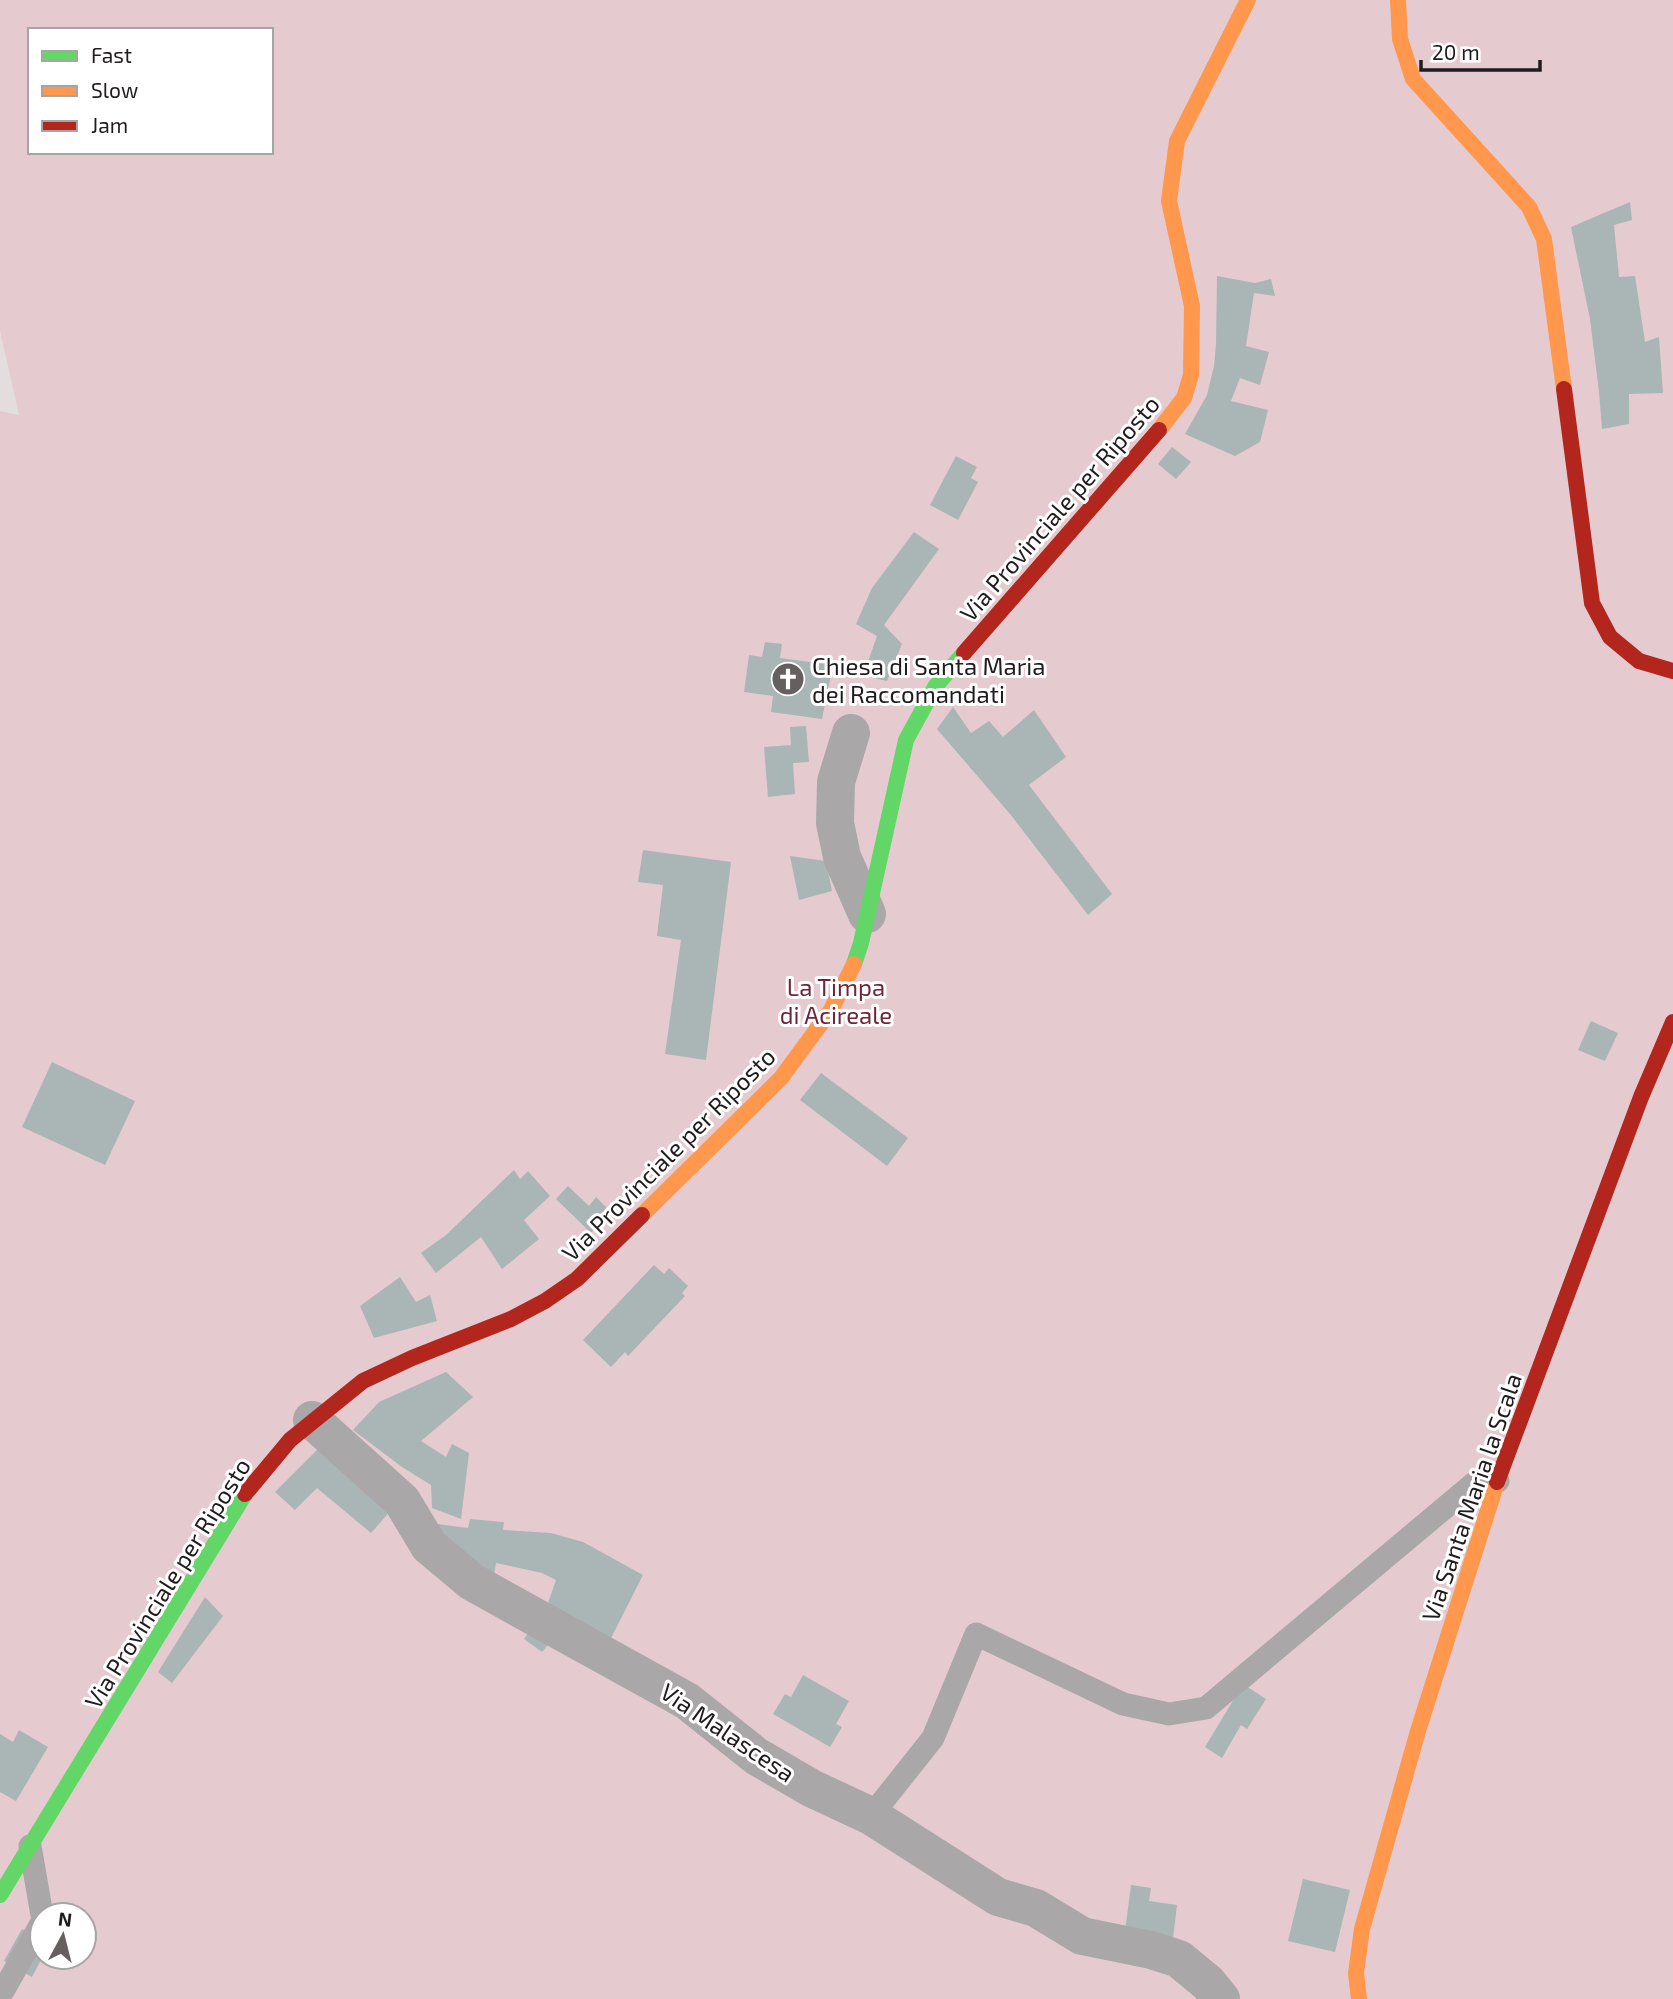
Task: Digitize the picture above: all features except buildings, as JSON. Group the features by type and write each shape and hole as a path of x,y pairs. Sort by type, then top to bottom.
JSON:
{"street":[{"name":"Via Provinciale per Riposto","path":"0,1895 248,1489 290,1440 363,1381 412,1357 511,1319 545,1301 577,1279 780,1078 831,1010 851,972 861,943 906,740 936,687 1164,425 1184,398 1191,375 1192,306 1169,201 1171,177 1177,141 1248,0"},
{"path":"1398,0 1400,39 1413,79 1529,207 1545,239 1592,604 1611,637 1639,661 1673,671"},
{"path":"852,733 836,782 835,823 842,857 867,914"},
{"name":"Via Santa Maria la Scala","path":"1359,1999 1356,1973 1362,1929 1418,1731 1504,1460 1641,1097 1673,1022"},
{"name":"Via Malascesa","path":"312,1420 402,1501 429,1546 471,1582 687,1701 756,1756 811,1788 871,1816 999,1897 1036,1908 1082,1936 1151,1950 1179,1959 1208,1983 1221,1999"}],"lane":[{"path":"871,1816 933,1738 976,1634 1123,1704 1169,1714 1206,1708 1472,1484 1498,1481"},
{"path":"30,1846 40,1901"},
{"path":"0,1992 28,1947"}],"green space":[{"name":"La Timpa di Acireale","path":"0,0 1673,0 1673,1999 0,1999 0,411 19,415 0,331"}],"traffic: fast":[{"path":"854,964 906,740 935,687 964,653"},
{"path":"0,1895 245,1494"}],"traffic: slow":[{"path":"1159,430 1184,398 1191,375 1192,306 1169,201 1177,141 1248,0"},
{"path":"1398,0 1400,39 1413,79 1529,207 1544,239 1564,389"},
{"path":"642,1215 781,1078 831,1010 854,964"},
{"path":"1359,1999 1356,1973 1362,1929 1418,1731 1497,1482"}],"traffic: jam":[{"path":"1564,389 1592,603 1610,637 1639,661 1673,671"},
{"path":"964,653 1159,430"},
{"path":"1497,1482 1641,1097 1673,1022"},
{"path":"245,1494 290,1440 363,1381 412,1358 511,1319 545,1301 577,1279 642,1215"}],"place":[{"name":"Chiesa di Santa Maria dei Raccomandati","path":"788,679"}]}
